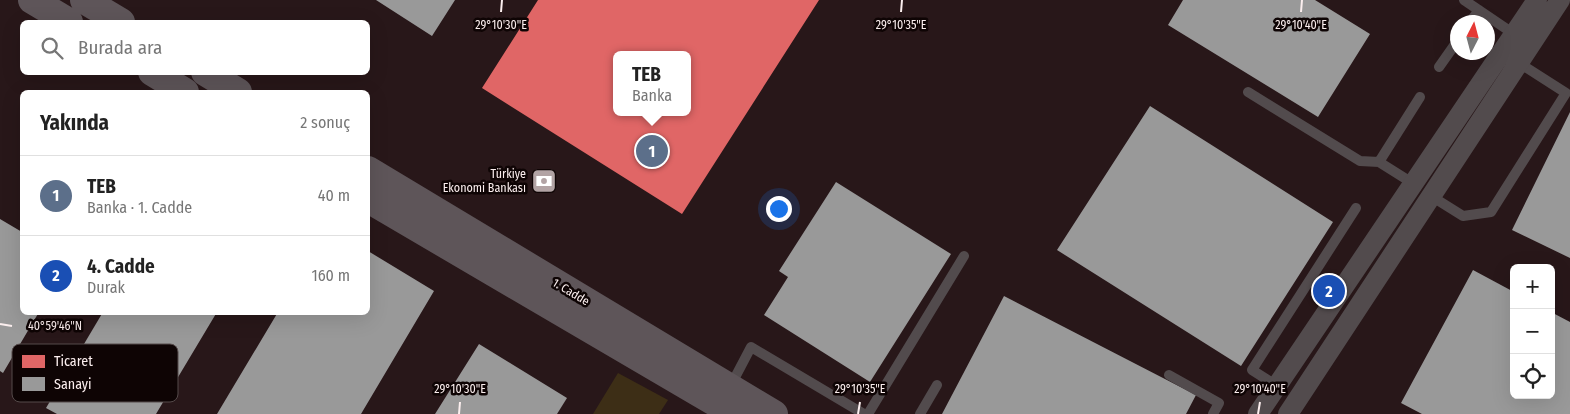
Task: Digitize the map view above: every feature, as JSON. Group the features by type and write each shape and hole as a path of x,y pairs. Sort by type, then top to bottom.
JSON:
{"street":[{"path":"32,0 66,20"},
{"path":"84,0 118,20"},
{"path":"1277,386 1292,407 1519,63 1523,40 1538,0"},
{"path":"1258,414 1502,52 1523,40 1560,0"},
{"path":"1502,52 1519,63"},
{"path":"157,75 182,90"},
{"path":"210,75 235,90"},
{"name":"1. Cadde","path":"370,171 728,402"},
{"path":"1414,184 1431,196"},
{"name":"1. Cadde","path":"370,200 728,402 774,414"}],"lane":[{"path":"1464,0 1523,40"},
{"path":"1475,15 1479,10"},
{"path":"1439,67 1450,51"},
{"path":"1431,196 1463,216 1491,212 1566,93 1519,63"},
{"path":"1248,92 1360,161 1379,162 1414,184"},
{"path":"1379,162 1420,97"},
{"path":"1277,386 1252,370 1356,208"},
{"path":"728,402 751,347 866,414 964,256"},
{"path":"1169,375 1219,403 1213,414"},
{"path":"920,414 937,385"}],"shaded area":[{"path":"618,373 668,400 659,414 593,414"}],"building: Ticaret":[{"path":"538,0 819,0 682,214 482,88"}],"building: Sanayi":[{"path":"376,0 455,0 432,36"},
{"path":"1183,0 1315,0 1370,34 1318,117 1168,25"},
{"path":"1150,106 1333,222 1241,366 1057,250"},
{"path":"1570,112 1570,258 1512,230"},
{"path":"836,182 951,254 870,382 764,315 788,277 779,271"},
{"path":"0,219 20,231 20,315 37,315 20,344 12,344 12,358 3,373 0,371"},
{"path":"370,252 434,291 361,414 217,414 276,315 370,315"},
{"path":"1473,270 1510,290 1510,399 1555,399 1555,314 1570,322 1570,414 1422,414 1401,403"},
{"path":"1004,296 1196,395 1186,414 942,414"},
{"path":"101,315 215,315 178,377 178,344 84,344"},
{"path":"479,344 567,398 557,414 435,414"},
{"path":"50,402 163,402 156,414 57,414 46,408"}],"place":[{"name":"TEB","path":"652,151"},
{"name":"Türkiye Ekonomi Bankası","path":"544,181"},
{"name":"4. Cadde","path":"1329,291"}]}
